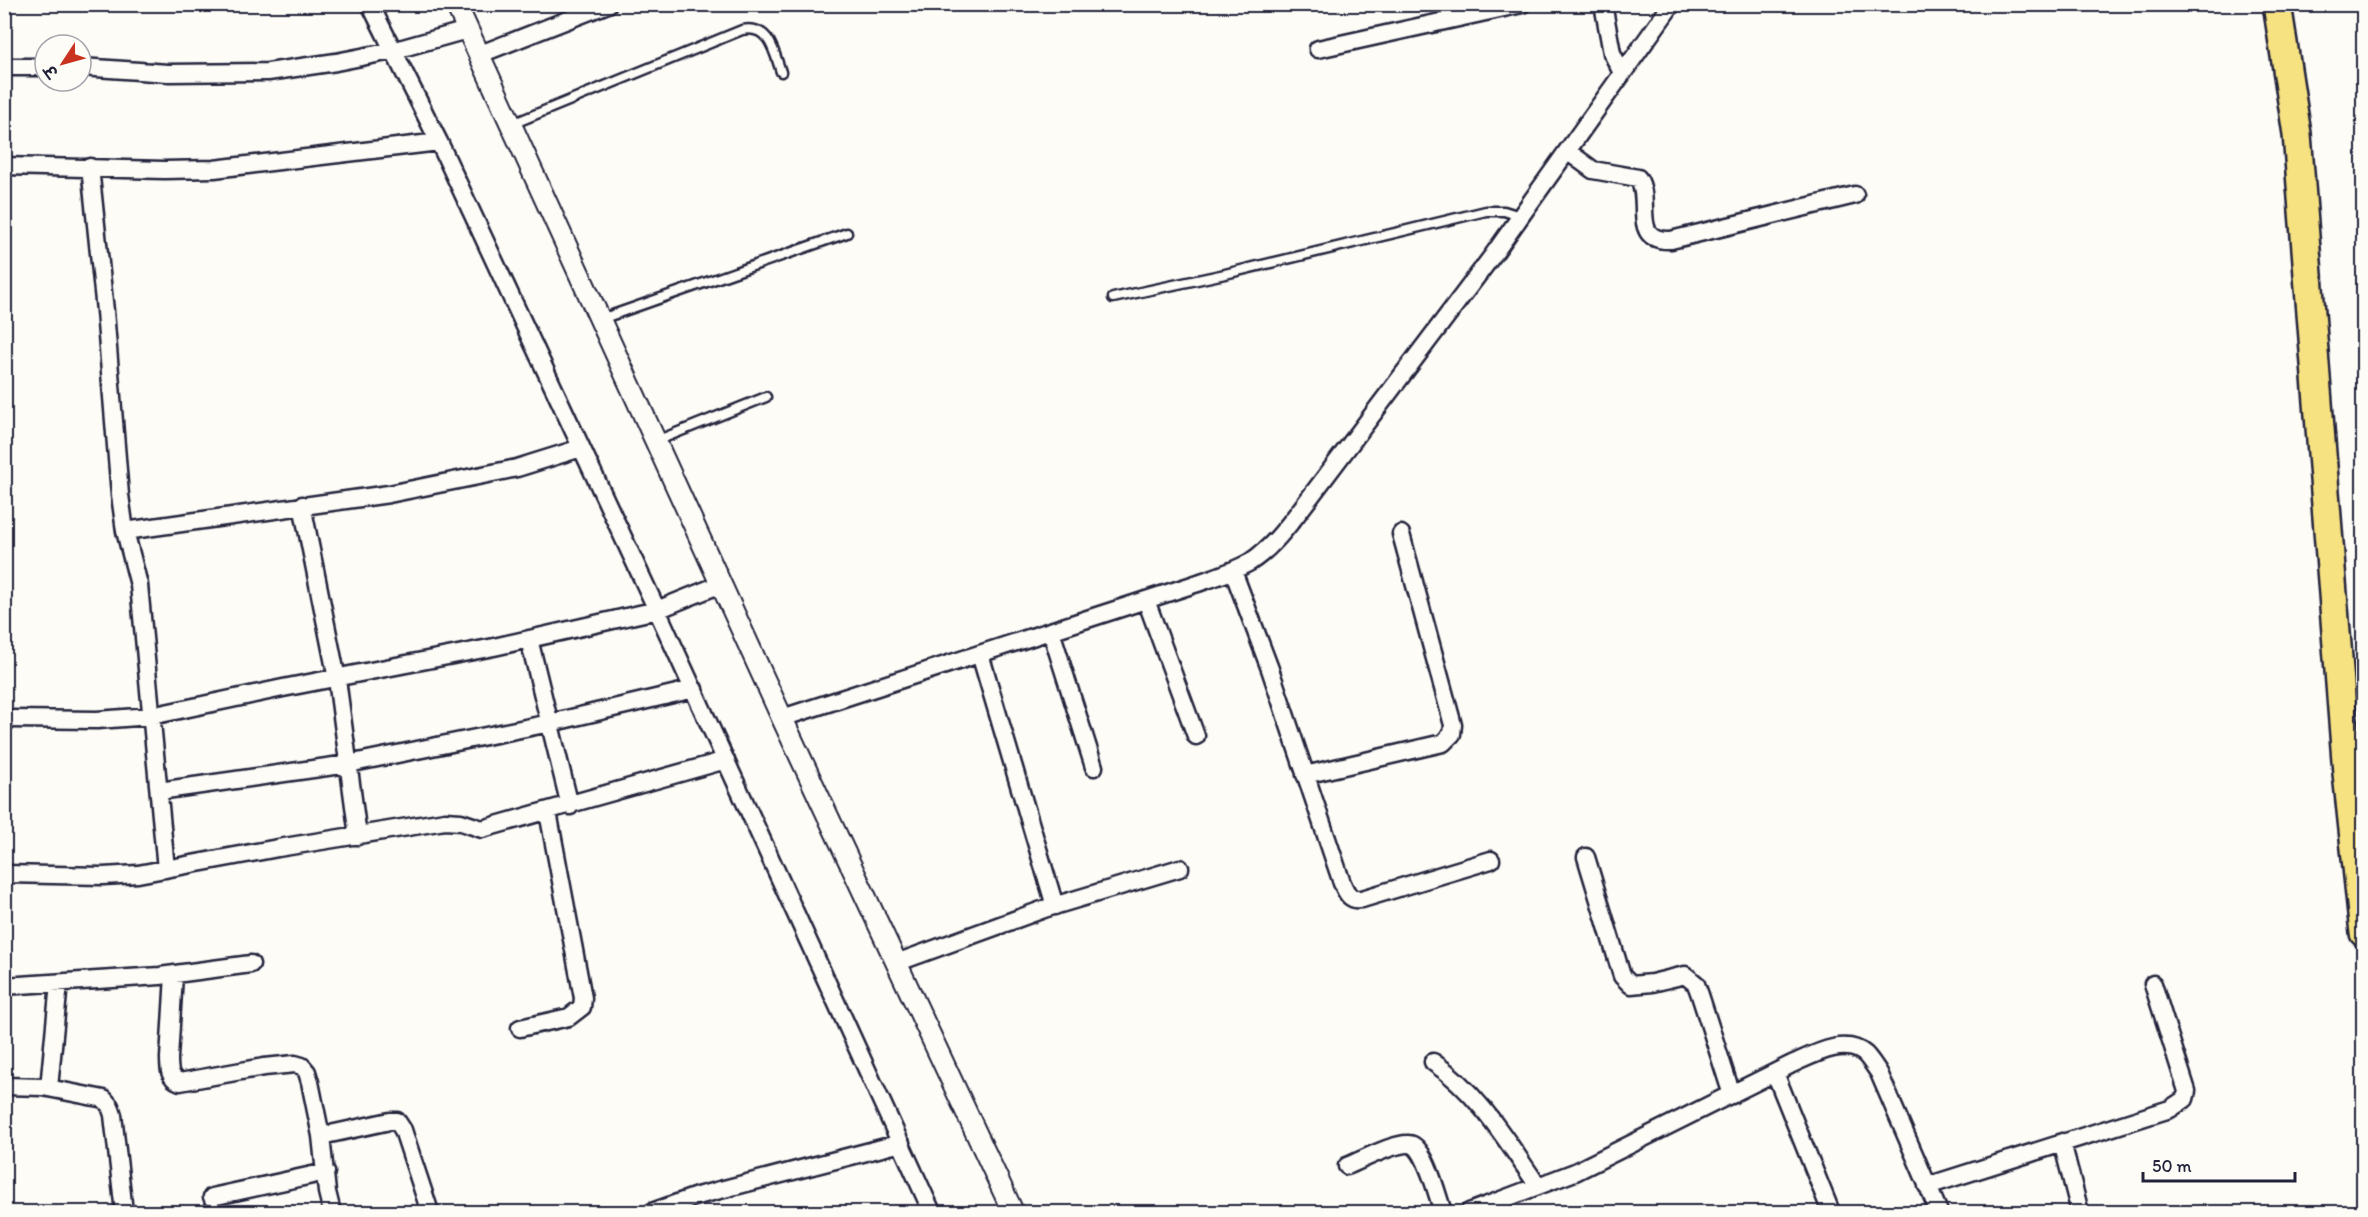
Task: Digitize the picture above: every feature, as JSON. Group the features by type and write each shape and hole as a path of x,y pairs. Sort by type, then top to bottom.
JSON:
{"highway":[{"path":"2277,4 2297,134 2347,773 2364,933"}],"street":[{"path":"370,4 439,142 581,448 664,607 694,689 932,1212"},
{"path":"456,4 656,441 713,588 782,718 1013,1212"},
{"path":"478,55 608,4"},
{"path":"1318,49 1522,4"},
{"path":"1603,4 1612,53 1622,73"},
{"path":"782,718 1233,571 1251,561 1285,529 1521,216 1672,4"},
{"path":"93,68 168,73 268,72 392,51 467,30"},
{"path":"4,67 33,66"},
{"path":"4,166 214,169 439,142"},
{"path":"1567,151 1593,170 1638,178 1643,191 1646,228 1653,238 1660,241 1855,195"},
{"path":"90,167 105,310 120,495 125,531 139,585 166,869"},
{"path":"125,531 389,494 517,468 581,448"},
{"path":"302,505 337,679 358,836"},
{"path":"1305,775 1443,743 1452,734 1453,725 1401,534"},
{"path":"1233,571 1270,669 1342,883 1352,899 1362,899 1491,860"},
{"path":"10,719 97,720 151,716 529,639 664,607 713,588"},
{"path":"1146,600 1196,736"},
{"path":"1051,631 1094,767"},
{"path":"529,639 570,806"},
{"path":"980,654 1055,906"},
{"path":"159,791 348,764 550,723 694,689"},
{"path":"4,874 103,876 138,874 452,821 482,829 570,806 726,760"},
{"path":"520,1028 569,1017 582,1007 583,998 548,812"},
{"path":"1586,857 1622,976 1631,985 1652,983 1685,975 1692,978 1700,995 1732,1095"},
{"path":"896,963 1055,906 1180,868"},
{"path":"4,986 174,975 251,964"},
{"path":"174,975 169,1058 172,1078 180,1082 264,1066 295,1064 302,1066 310,1082 321,1136 327,1192 333,1212"},
{"path":"49,1088 59,983"},
{"path":"1927,1186 2170,1109 2186,1099 2187,1091 2153,984"},
{"path":"1469,1212 1575,1172 1775,1073 1823,1051 1842,1046 1855,1047 1866,1055 1879,1073 1939,1212"},
{"path":"1433,1062 1467,1089 1538,1186"},
{"path":"1775,1073 1831,1212"},
{"path":"4,1086 49,1088 104,1099 113,1115 124,1212"},
{"path":"321,1136 397,1121 404,1130 430,1212"},
{"path":"2062,1142 2080,1212"},
{"path":"652,1212 698,1196 901,1143"},
{"path":"1347,1166 1399,1145 1412,1144 1417,1147 1426,1162 1443,1212"},
{"path":"212,1197 326,1172"}],"lane":[{"path":"510,124 742,30 752,28 760,31 772,46 781,72"},
{"path":"1113,298 1225,274 1486,211 1521,216"},
{"path":"600,320 847,233"},
{"path":"656,441 765,397"}]}
